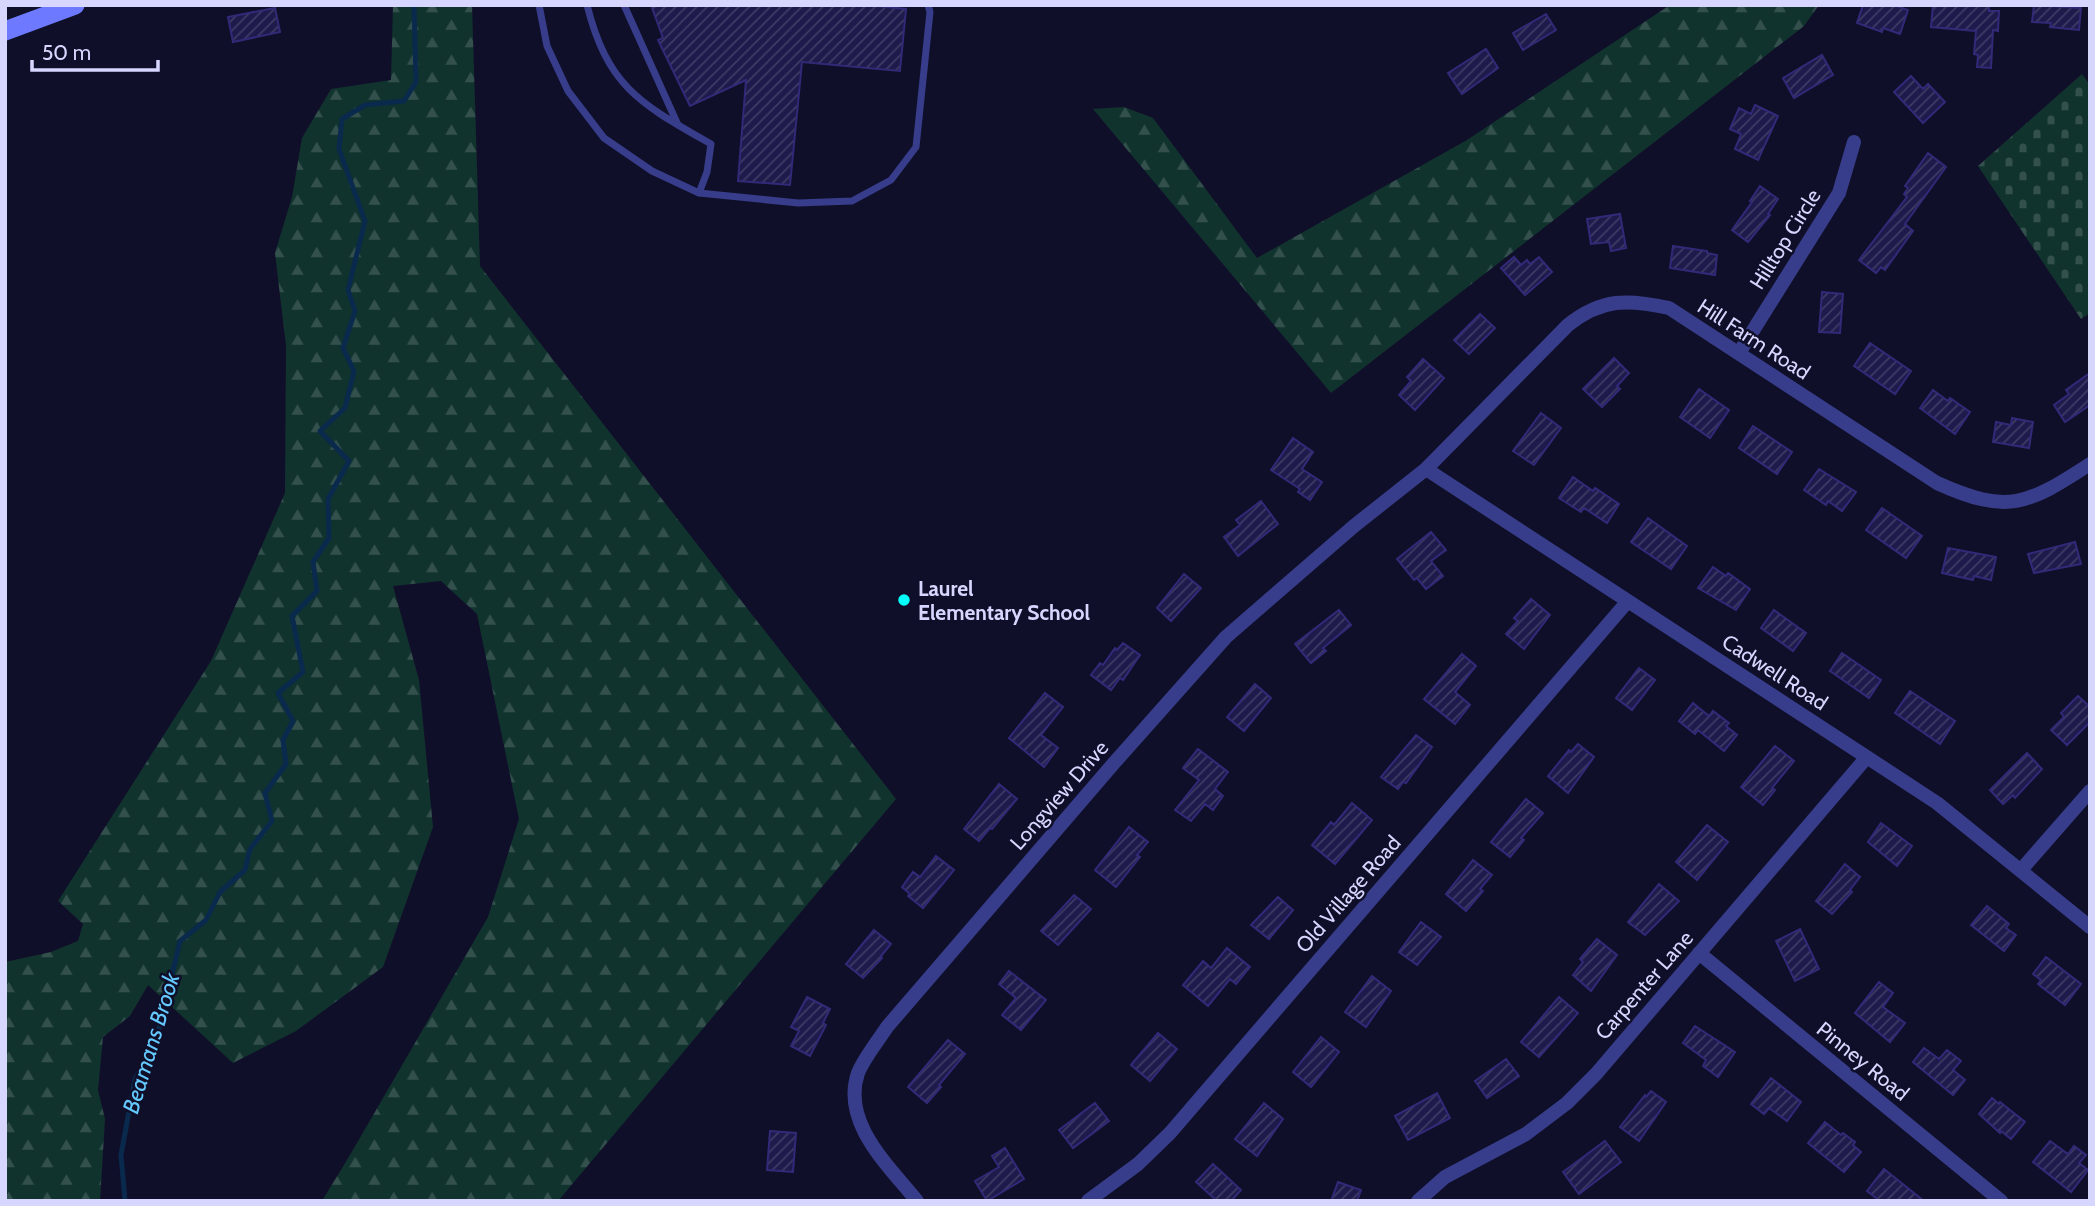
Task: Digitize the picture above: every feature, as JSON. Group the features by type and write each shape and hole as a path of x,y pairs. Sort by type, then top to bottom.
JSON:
{"street":[{"path":"5,31 69,6"},
{"name":"Hilltop Circle","path":"1739,353 1839,193 1854,142"},
{"name":"Hill Farm Road","path":"1426,469 1568,325 1585,312 1614,302 1640,302 1669,309 1937,483 1966,496 1990,502 2017,502 2049,491 2090,464"},
{"name":"Cadwell Road","path":"1426,469 1937,803 2090,927"},
{"name":"Longview Drive","path":"917,1201 866,1138 855,1103 858,1074 887,1027 1114,763 1226,638 1354,526 1426,469"},
{"name":"Old Village Road","path":"1088,1201 1139,1164 1170,1133 1628,601"},
{"name":"Carpenter Lane","path":"1418,1201 1445,1177 1526,1134 1567,1103 1596,1074 1867,757"},
{"path":"2021,870 2090,791"},
{"name":"Pinney Road","path":"1699,953 2001,1201"}],"lane":[{"path":"539,5 547,46 568,91 604,138 652,171 699,193 799,203 852,201 891,180 916,146 930,12 928,5"},
{"path":"587,5 595,37 616,75 647,107 710,144 707,172 699,193"},
{"path":"624,5 678,125"}],"green space":[{"path":"393,5 472,5 480,266 896,799 558,1201 322,1201 488,917 519,819 477,614 441,581 393,586 419,680 433,827 383,967 296,1031 233,1063 148,985 130,1016 103,1037 98,1090 105,1119 100,1201 5,1201 5,962 51,952 78,941 83,924 58,901 211,661 285,493 286,346 275,253 292,197 302,138 331,89 391,80"},
{"path":"1670,5 1819,5 1804,26 1331,393 1093,109 1124,107 1153,118 1257,258 1467,140"},
{"path":"2082,74 2090,85 2090,313 2081,319 1978,166"}],"building":[{"path":"651,5 868,5 906,9 900,71 802,62 790,185 738,181 746,80 690,106 658,40 663,38"},
{"path":"1863,5 1894,5 1908,10 1900,34 1883,28 1882,32 1857,23"},
{"path":"1933,5 1989,5 1989,11 1999,11 1998,31 1993,30 1991,68 1977,67 1978,55 1974,54 1976,31 1931,27"},
{"path":"2034,5 2081,8 2079,30 2050,27 2051,23 2032,22"},
{"path":"275,8 280,32 233,42 228,17"},
{"path":"1546,14 1556,30 1523,50 1513,33"},
{"path":"1486,49 1498,68 1462,94 1448,73"},
{"path":"1822,55 1833,75 1794,98 1783,78"},
{"path":"1911,76 1923,89 1928,84 1945,102 1923,123 1894,92"},
{"path":"1755,105 1778,116 1758,160 1735,149 1741,134 1730,129 1739,108 1751,114"},
{"path":"1928,153 1946,167 1905,224 1913,231 1885,270 1881,267 1876,273 1859,260 1907,197 1904,194 1908,188 1905,186"},
{"path":"1760,186 1778,199 1768,214 1770,215 1748,242 1732,230"},
{"path":"1620,214 1626,248 1611,251 1609,242 1591,244 1587,219"},
{"path":"1673,246 1717,255 1715,275 1670,268"},
{"path":"1514,257 1521,265 1527,260 1530,264 1539,257 1552,272 1525,295 1501,268"},
{"path":"1822,292 1843,294 1840,333 1819,332"},
{"path":"1480,314 1495,328 1469,354 1454,340"},
{"path":"1870,343 1911,371 1895,394 1854,366"},
{"path":"1614,358 1629,373 1617,386 1620,389 1602,407 1583,389"},
{"path":"1423,359 1444,378 1415,410 1399,395 1411,381 1407,377"},
{"path":"2090,373 2090,405 2065,422 2054,405 2069,394 2066,390"},
{"path":"1699,389 1729,410 1710,438 1680,417"},
{"path":"1933,390 1970,412 1955,434 1920,408"},
{"path":"1541,413 1561,428 1534,465 1513,451"},
{"path":"2012,418 2033,422 2029,448 1993,442 1996,422 2011,425"},
{"path":"1753,426 1792,452 1777,474 1739,448"},
{"path":"1293,438 1313,452 1302,469 1322,482 1310,500 1298,492 1300,489 1271,470"},
{"path":"1819,469 1856,492 1842,511 1828,501 1826,505 1804,490"},
{"path":"1573,477 1619,504 1607,523 1584,508 1581,512 1559,498"},
{"path":"1261,501 1278,524 1238,556 1224,537 1240,525 1236,520"},
{"path":"1882,508 1922,536 1906,558 1866,530"},
{"path":"1648,518 1687,546 1671,569 1631,542"},
{"path":"1431,532 1446,550 1431,561 1443,576 1426,589 1417,578 1414,580 1397,559"},
{"path":"2075,542 2081,564 2034,573 2028,554"},
{"path":"1948,548 1996,557 1991,580 1974,576 1973,580 1942,573"},
{"path":"1713,567 1726,576 1728,573 1750,589 1736,610 1698,588"},
{"path":"1184,574 1201,588 1171,621 1157,608"},
{"path":"1531,599 1550,615 1524,649 1506,634 1518,621 1514,618"},
{"path":"1339,610 1351,625 1323,648 1326,651 1311,663 1295,644"},
{"path":"1774,610 1806,633 1793,651 1761,628"},
{"path":"1123,643 1140,655 1123,680 1120,678 1111,690 1091,675 1100,663 1103,665 1115,648 1117,650"},
{"path":"1842,653 1881,680 1869,698 1830,671"},
{"path":"1462,654 1476,666 1455,692 1470,705 1455,724 1424,699"},
{"path":"1639,668 1655,680 1632,710 1616,698"},
{"path":"1255,684 1271,698 1244,731 1227,717"},
{"path":"1910,691 1955,721 1940,744 1895,713"},
{"path":"1045,693 1063,707 1041,735 1058,748 1044,767 1009,738"},
{"path":"2078,696 2090,707 2090,722 2067,745 2051,730 2064,717 2061,713"},
{"path":"1693,703 1709,716 1713,711 1729,723 1726,726 1737,735 1724,751 1698,730 1695,734 1679,721"},
{"path":"1416,735 1432,747 1406,783 1403,782 1398,789 1381,777"},
{"path":"1578,744 1594,757 1568,793 1548,776 1569,750 1571,752"},
{"path":"1775,746 1794,761 1772,788 1775,790 1763,805 1741,787"},
{"path":"1198,749 1228,772 1215,789 1223,796 1213,810 1205,804 1191,821 1175,810 1199,780 1183,768"},
{"path":"2027,753 2042,769 2015,798 2013,795 2003,804 1990,790"},
{"path":"999,784 1017,799 979,841 964,829"},
{"path":"1526,799 1543,813 1521,838 1524,840 1510,857 1491,842"},
{"path":"1352,803 1372,820 1335,864 1312,845 1331,822 1334,825"},
{"path":"1881,823 1912,846 1897,866 1868,842"},
{"path":"1707,825 1728,842 1697,880 1676,862"},
{"path":"1129,827 1148,842 1137,855 1140,857 1116,887 1095,870"},
{"path":"936,856 954,870 923,908 908,896 910,894 902,887 913,872 920,877"},
{"path":"1473,860 1492,875 1466,911 1446,894"},
{"path":"1845,864 1860,877 1850,890 1852,892 1832,914 1816,901"},
{"path":"1659,884 1679,901 1645,935 1628,922"},
{"path":"1074,895 1091,909 1058,945 1041,931"},
{"path":"1278,897 1293,910 1269,939 1251,925"},
{"path":"1987,906 2009,924 2006,928 2016,935 2004,951 1971,925"},
{"path":"1421,922 1441,937 1417,965 1399,952"},
{"path":"1800,929 1819,969 1795,981 1776,941"},
{"path":"874,930 891,944 863,978 846,964"},
{"path":"1597,939 1617,955 1591,991 1573,975 1583,962 1580,959"},
{"path":"1227,948 1250,967 1236,984 1230,979 1208,1006 1183,985 1203,961 1211,968"},
{"path":"2046,957 2081,984 2065,1005 2038,984 2041,980 2033,974"},
{"path":"1009,971 1046,1000 1021,1030 1002,1015 1016,998 999,984"},
{"path":"1372,976 1391,991 1366,1027 1345,1012"},
{"path":"1879,982 1893,993 1883,1007 1905,1023 1890,1042 1855,1013"},
{"path":"807,997 830,1009 823,1023 826,1025 810,1056 791,1046 799,1031 791,1027"},
{"path":"1559,997 1578,1013 1539,1057 1521,1042"},
{"path":"1695,1026 1735,1052 1718,1077 1703,1066 1706,1060 1683,1043"},
{"path":"1158,1033 1177,1049 1150,1081 1131,1065"},
{"path":"1321,1037 1339,1052 1311,1087 1293,1072"},
{"path":"948,1040 965,1054 927,1103 908,1087"},
{"path":"1924,1048 1939,1059 1947,1050 1961,1061 1953,1070 1965,1080 1953,1095 1913,1062"},
{"path":"1506,1059 1519,1076 1487,1098 1475,1081"},
{"path":"1771,1078 1801,1102 1787,1121 1769,1108 1764,1114 1751,1104"},
{"path":"1651,1091 1666,1102 1639,1141 1620,1127"},
{"path":"1437,1093 1450,1118 1408,1140 1395,1116"},
{"path":"1992,1098 2025,1122 2011,1139 1979,1114"},
{"path":"1095,1103 1109,1121 1073,1148 1059,1130"},
{"path":"1264,1103 1283,1119 1257,1156 1235,1139"},
{"path":"1825,1122 1855,1142 1853,1145 1861,1152 1844,1172 1808,1143"},
{"path":"770,1131 796,1133 793,1172 767,1170"},
{"path":"1605,1141 1621,1162 1579,1194 1563,1172"},
{"path":"2050,1141 2068,1154 2074,1146 2086,1155 2079,1163 2088,1170 2071,1192 2033,1162"},
{"path":"1005,1148 1024,1179 987,1201 975,1181 999,1167 992,1156"},
{"path":"1213,1164 1241,1190 1231,1201 1217,1201 1196,1182"},
{"path":"1884,1169 1924,1201 1880,1201 1867,1191"},
{"path":"1338,1182 1361,1190 1357,1201 1331,1201"}],"waterway":[{"name":"Beamans Brook","path":"125,1201 121,1155 135,1079 156,1041 180,941 206,920 220,892 245,870 250,849 272,821 265,793 286,764 283,740 293,721 278,693 303,672 292,616 317,591 313,562 329,538 328,499 349,461 320,431 345,408 354,371 343,348 355,311 348,290 365,221 339,149 342,119 365,105 404,101 416,82 414,5"}],"place":[{"name":"Laurel Elementary School","path":"904,600"}]}
